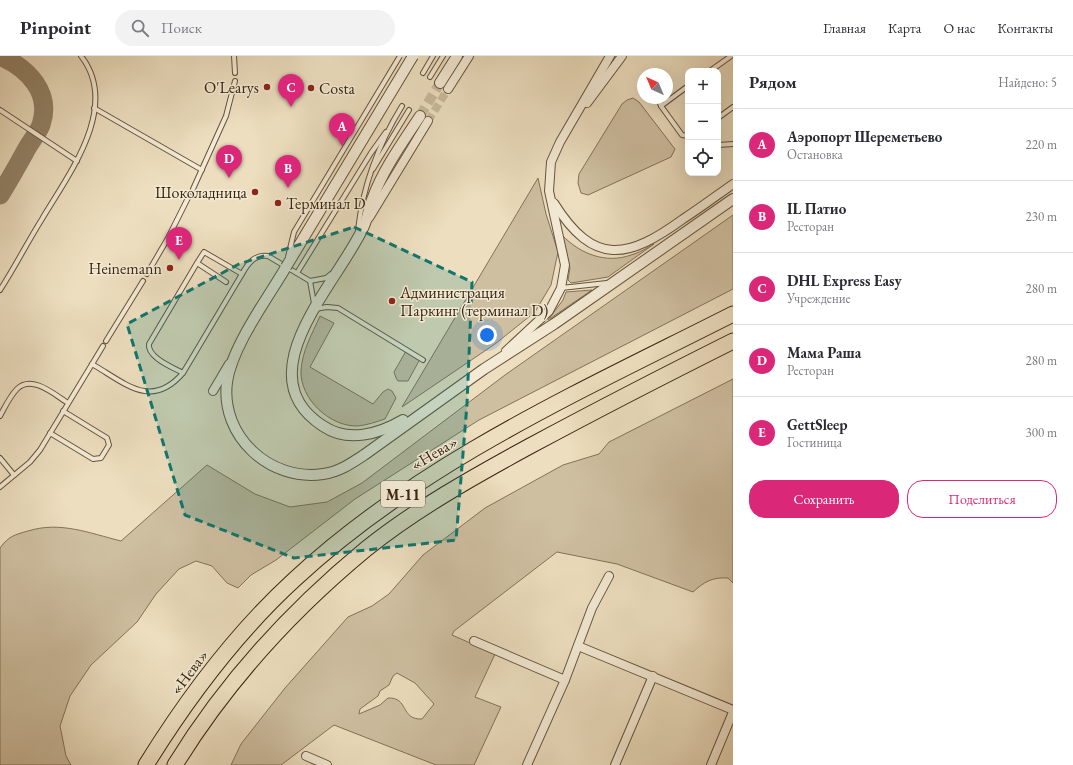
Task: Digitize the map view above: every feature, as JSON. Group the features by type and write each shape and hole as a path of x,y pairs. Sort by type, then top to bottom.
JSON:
{"highway":[{"name":"«Нева»","path":"146,765 165,734 204,680 249,625 295,579 352,531 424,479 494,438 581,390 733,314"},
{"name":"М-11","path":"175,765 222,696 268,640 311,598 368,548 437,499 507,458 599,409 733,341"}],"street":[{"path":"213,391 286,266 413,56"},
{"path":"444,86 456,56"},
{"path":"444,86 469,56"},
{"path":"484,369 542,319 554,304 561,288 564,273 564,256 550,198 548,182 551,162 560,142 610,56"},
{"path":"571,124 622,56"},
{"path":"424,119 382,176 372,198 364,226 305,324 294,351 292,361 292,380 298,398 309,415 324,427 339,433 354,435 374,433 394,425 441,398"},
{"path":"550,198 566,223 582,238 607,250 623,250 637,248 662,234 733,184"},
{"path":"237,349 232,360 227,382 228,405 238,435 253,453 269,465 291,473 316,475 335,471 364,455 441,398 554,324 733,199"},
{"path":"527,765 565,680 592,608 610,576"},
{"path":"474,641 565,680"},
{"path":"578,646 653,676 733,711 712,765"},
{"path":"615,765 653,676"},
{"path":"306,756 327,765"}],"lane":[{"path":"0,290 78,161 90,134 94,108 92,78 89,69 81,56"},
{"path":"234,56 235,73"},
{"path":"286,266 294,232 400,56"},
{"path":"423,73 433,56"},
{"path":"430,77 443,56"},
{"path":"714,68 731,56"},
{"path":"193,189 226,116 235,81"},
{"path":"685,88 661,106 682,135 685,136"},
{"path":"297,273 371,153 402,106"},
{"path":"721,116 733,107"},
{"path":"94,108 202,170"},
{"path":"0,110 78,161"},
{"path":"367,180 409,110"},
{"path":"92,364 127,384 148,393 164,390 171,386 183,374 251,261 262,255 274,258 310,281 326,278 342,263 358,230 367,180 386,132"},
{"path":"721,145 733,144"},
{"path":"147,274 168,238 189,196"},
{"path":"183,374 152,354 149,344 204,252 242,274"},
{"path":"197,263 226,282"},
{"path":"106,341 143,281"},
{"path":"310,281 315,309 327,307 338,308 424,360"},
{"path":"561,288 614,283"},
{"path":"0,487 30,462 40,450 103,346"},
{"path":"0,416 18,388 27,384 38,385 68,403"},
{"path":"50,433 93,459 101,458 109,445 107,438 63,411"},
{"path":"0,458 14,475"}],"highlighted area":[{"path":"354,227 472,282 467,404 456,540 294,558 185,515 127,324 239,264"}],"shaded area":[{"path":"633,98 637,101 637,104 641,104 675,149 671,157 588,195 581,193 578,183 579,174 622,104"},
{"path":"538,178 546,214 558,252 551,285 535,312 495,344 402,407"},
{"path":"733,215 733,289 479,420 355,499 276,560 251,575 238,588 227,583 212,566 196,561 179,569 156,594 137,622 91,665 70,696 60,726 66,756 71,765 0,765 0,548 9,538 28,531 52,527 74,529 121,541 207,465 255,494 290,507 327,502 362,483 505,375"},
{"path":"562,235 569,242 585,252 603,258 622,258 640,252 654,244 608,277 571,283 568,280 570,268"},
{"path":"592,290 548,320 563,300 566,292"},
{"path":"320,316 334,323 310,367 373,404 383,392 388,389 392,391 396,398 385,419 361,426 347,425 337,422 327,416 311,401 302,381 301,371 305,350"},
{"path":"406,351 420,359 408,381 398,381 394,372"},
{"path":"733,379 733,583 728,578 717,578 701,585 693,592 617,564 557,552 454,631 452,635 495,654 475,697 501,707 474,765 436,765 334,725 281,765 231,765 241,744 285,688 348,617 372,606 389,594 423,555 485,508 563,465 599,454 609,442","holes":["397,673 415,683 434,704 422,719 410,716 399,701 388,698 380,705 359,714 360,709 378,696 380,691 389,685 393,676"]}],"taxiway":[{"path":"0,56 20,67 35,83 40,92 44,113 39,129 0,195"}],"tunnel":[{"path":"420,116 440,83"},
{"path":"428,121 448,89"}],"place":[{"name":"O'Learys","path":"267,87"},
{"name":"Costa","path":"311,88"},
{"name":"DHL Express Easy","path":"291,107"},
{"name":"Аэропорт Шереметьево","path":"342,146"},
{"name":"Мама Раша","path":"229,178"},
{"name":"IL Патио","path":"288,188"},
{"name":"Шоколадница","path":"255,192"},
{"name":"Терминал D","path":"278,203"},
{"name":"GettSleep","path":"179,260"},
{"name":"Heinemann","path":"170,268"},
{"name":"Администрация Паркинг (терминал D)","path":"392,301"}]}
